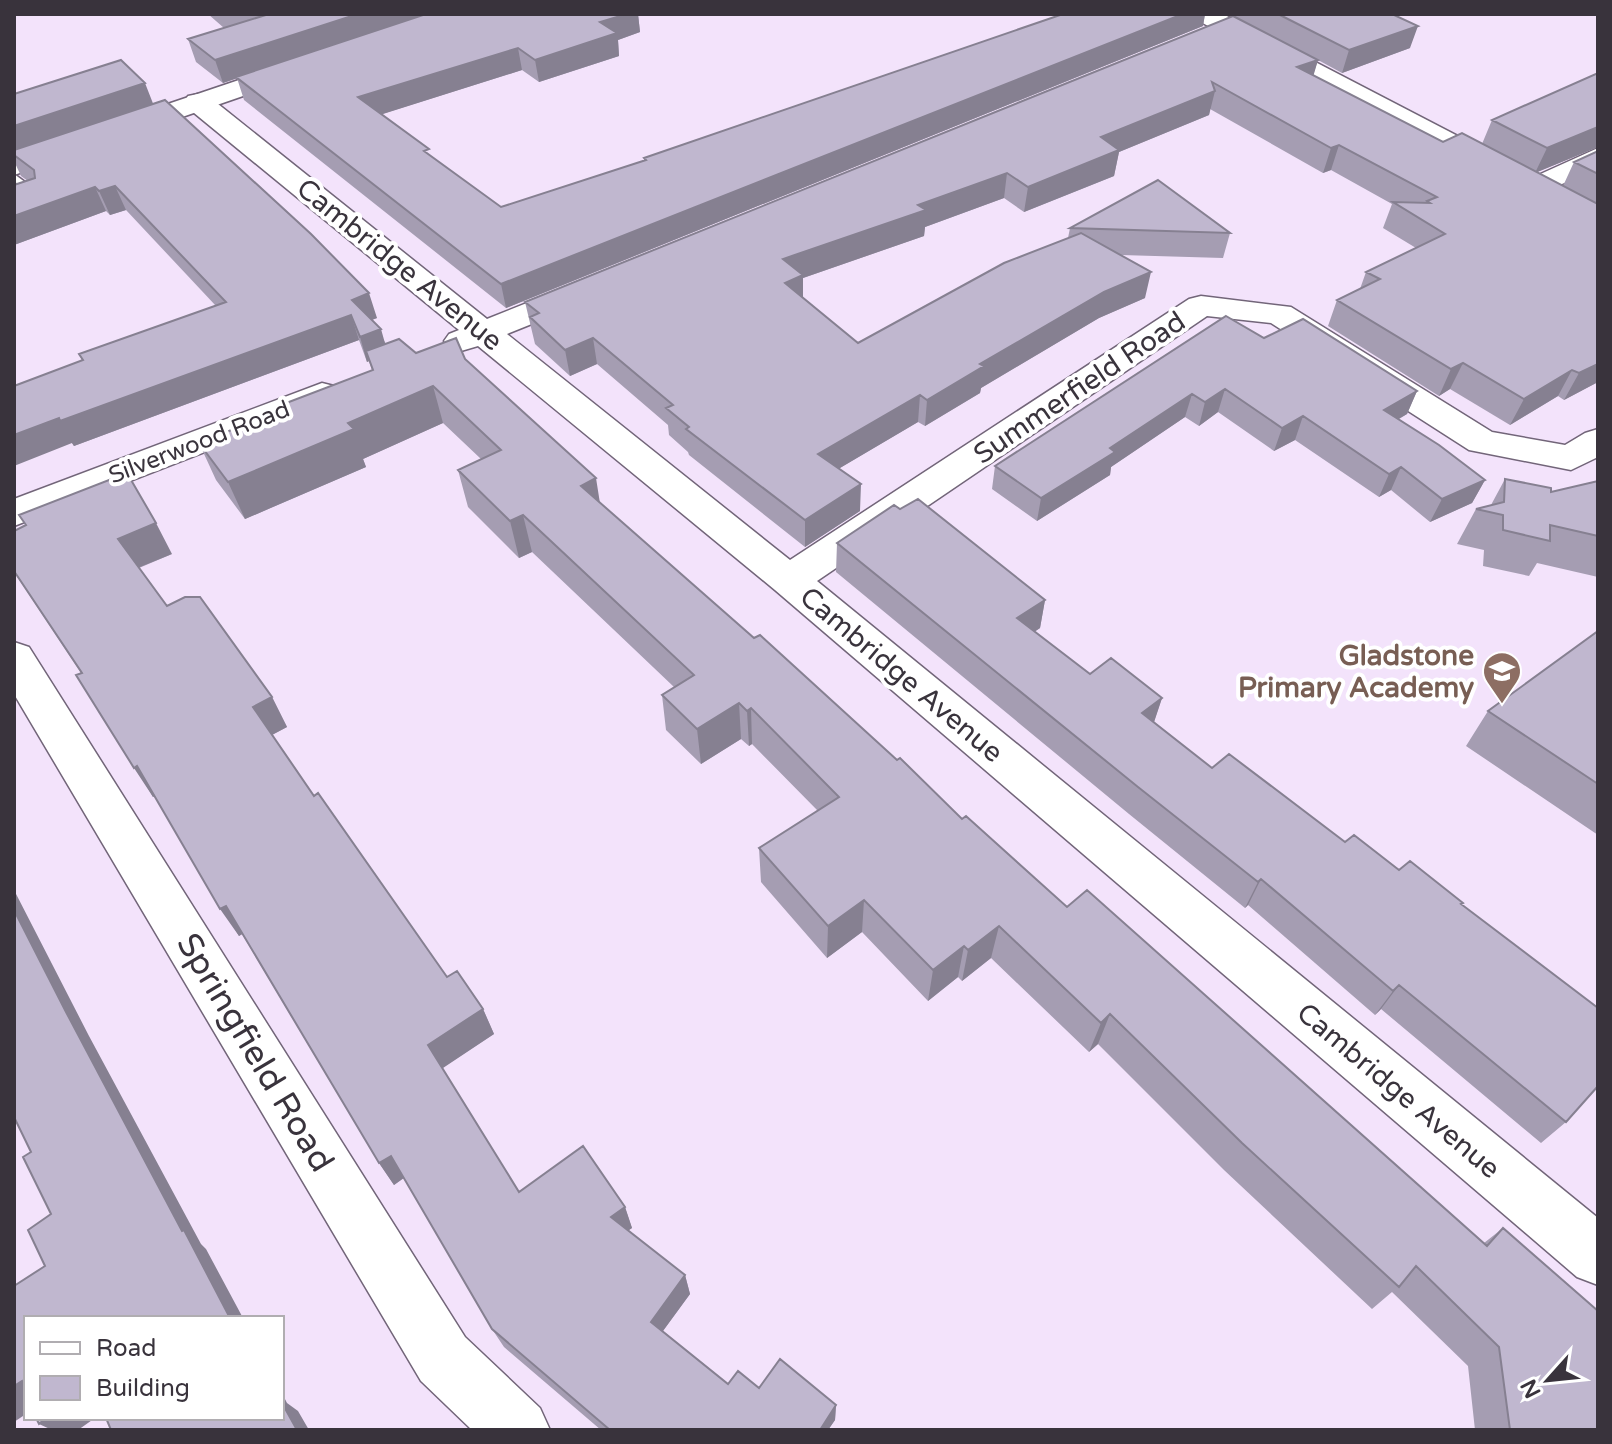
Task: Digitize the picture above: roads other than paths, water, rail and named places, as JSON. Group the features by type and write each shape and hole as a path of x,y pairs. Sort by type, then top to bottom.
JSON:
{"street":[{"path":"1187,44 1217,20 1598,221"},
{"path":"14,166 317,62"},
{"name":"Cambridge Avenue","path":"198,102 789,580 1598,1256"},
{"path":"1535,187 1598,157"},
{"path":"440,349 616,278"},
{"name":"Summerfield Road","path":"789,580 1201,306 1279,314 1482,442 1571,458 1598,441"},
{"name":"Silverwood Road","path":"14,513 352,383"},
{"name":"Springfield Road","path":"14,658 443,1359 518,1430"}],"lane":[{"path":"14,178 39,199 14,208"}],"place":[{"name":"Gladstone Primary Academy","path":"1502,705"}]}
